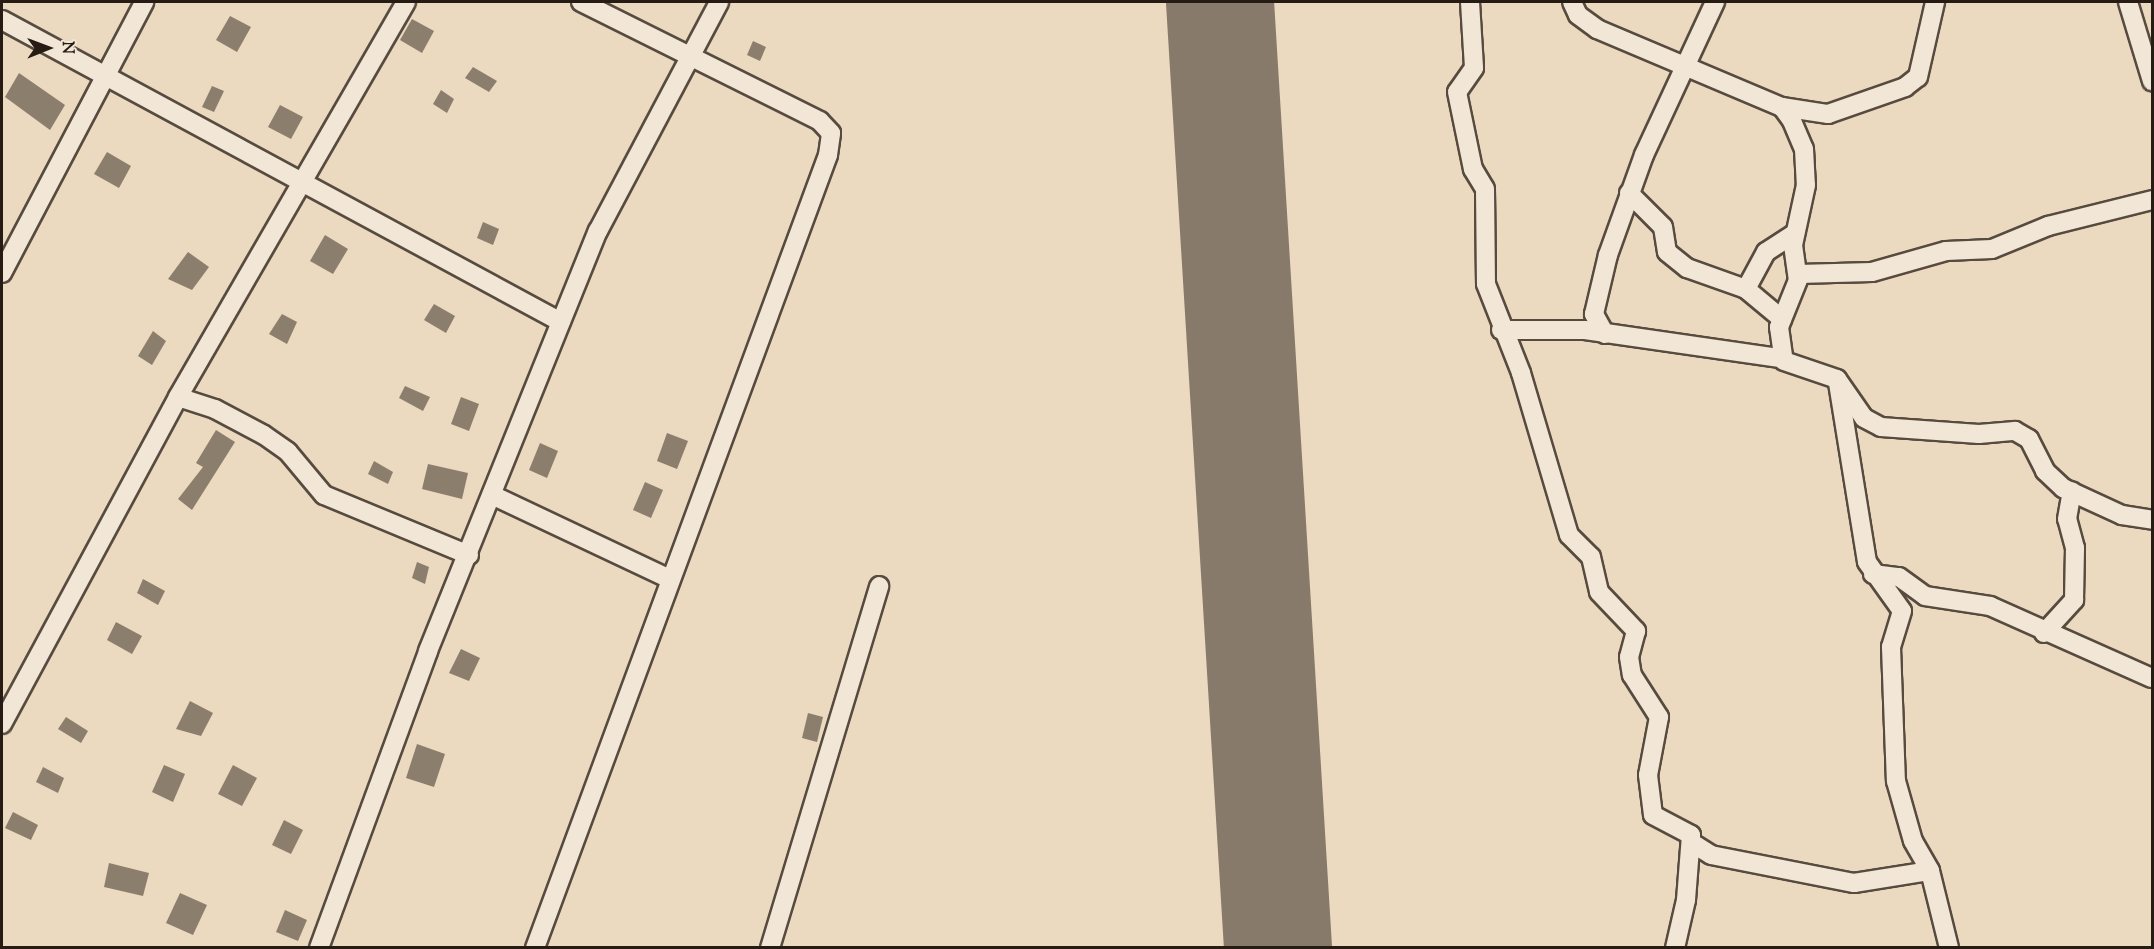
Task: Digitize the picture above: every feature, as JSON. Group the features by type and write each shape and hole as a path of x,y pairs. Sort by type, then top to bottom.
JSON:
{"street":[{"path":"2,273 144,2"},
{"path":"2,724 178,398 299,182 406,2"},
{"path":"536,948 828,155 831,133 820,121 581,2"},
{"path":"319,948 428,651 469,555 597,231 693,57 719,2"},
{"path":"1470,2 1473,68 1457,92 1473,169 1485,189 1486,284 1501,330 1521,373 1569,535 1591,557 1599,592 1636,631 1629,657 1632,675 1659,717 1648,775 1653,815 1661,823 1688,830 1692,843 1675,948"},
{"path":"1572,2 1578,15 1597,29 1686,68 1782,107 1828,114 1905,87 1918,77 1935,2"},
{"path":"1589,322 1629,193 1715,2"},
{"path":"2128,2 2152,81"},
{"path":"2,20 561,322"},
{"path":"1780,358 1782,319 1798,274 1795,233 1806,185 1804,149 1782,107"},
{"path":"1629,193 1663,228 1667,252 1687,268 1746,289 1782,319"},
{"path":"1798,274 1872,272 1946,251 1992,249 2049,226 2152,200"},
{"path":"1746,289 1766,252 1795,233"},
{"path":"1501,330 1589,322 1605,334 1780,358 1837,379 1864,418 1881,427 1979,434 2015,431 2029,439 2052,480 2122,515 2152,520"},
{"path":"1837,379 1873,574 1897,596 1902,611 1891,647 1891,714 1896,781 1913,841 1930,871 1949,948"},
{"path":"178,398 215,409 264,435 288,452 324,495 469,555"},
{"path":"2044,633 2074,600 2075,548 2067,519 2072,491"},
{"path":"492,495 670,579"},
{"path":"1873,574 1899,577 1925,596 1989,606 2044,633 2152,678"},
{"path":"770,948 879,586"},
{"path":"1911,873 1913,841"},
{"path":"1692,843 1711,855 1777,864 1808,877 1874,882 1930,871"}],"building":[{"path":"230,16 251,27 237,52 216,40"},
{"path":"412,19 434,31 422,53 400,40"},
{"path":"753,41 766,47 760,61 747,55"},
{"path":"473,67 497,81 489,92 465,78"},
{"path":"19,73 65,105 50,130 5,97"},
{"path":"212,86 224,91 214,112 202,107"},
{"path":"441,90 454,99 447,113 433,104"},
{"path":"280,105 303,117 291,139 268,127"},
{"path":"107,152 131,166 119,188 94,174"},
{"path":"483,222 499,229 493,245 477,238"},
{"path":"325,235 348,249 333,274 310,261"},
{"path":"188,252 209,267 192,290 168,279"},
{"path":"434,304 455,316 446,333 424,320"},
{"path":"282,314 297,322 287,344 269,334"},
{"path":"153,331 166,341 152,365 138,356"},
{"path":"405,386 430,397 423,411 399,398"},
{"path":"461,397 479,404 469,431 451,424"},
{"path":"216,430 235,442 192,510 178,499 203,467 196,463"},
{"path":"667,433 688,441 677,469 657,461"},
{"path":"540,443 558,451 547,478 529,470"},
{"path":"374,461 393,472 388,484 368,474"},
{"path":"428,464 468,473 462,499 422,489"},
{"path":"645,482 663,490 651,518 633,510"},
{"path":"417,562 429,567 425,584 412,578"},
{"path":"143,579 165,591 158,605 137,593"},
{"path":"116,622 142,636 132,654 107,640"},
{"path":"461,649 480,658 469,681 449,673"},
{"path":"190,701 213,713 201,736 176,729"},
{"path":"808,713 823,717 817,742 802,738"},
{"path":"66,717 88,731 81,743 58,729"},
{"path":"417,744 445,754 434,787 406,778"},
{"path":"164,765 185,774 173,802 152,792"},
{"path":"233,765 257,778 242,806 218,794"},
{"path":"43,767 64,778 58,793 36,782"},
{"path":"13,812 38,825 31,840 5,828"},
{"path":"284,820 303,830 291,854 272,845"},
{"path":"109,863 149,873 143,896 104,887"},
{"path":"180,893 207,905 193,935 166,923"},
{"path":"285,910 307,920 298,941 276,932"}],"runway":[{"path":"1220,2 1278,948"}]}
